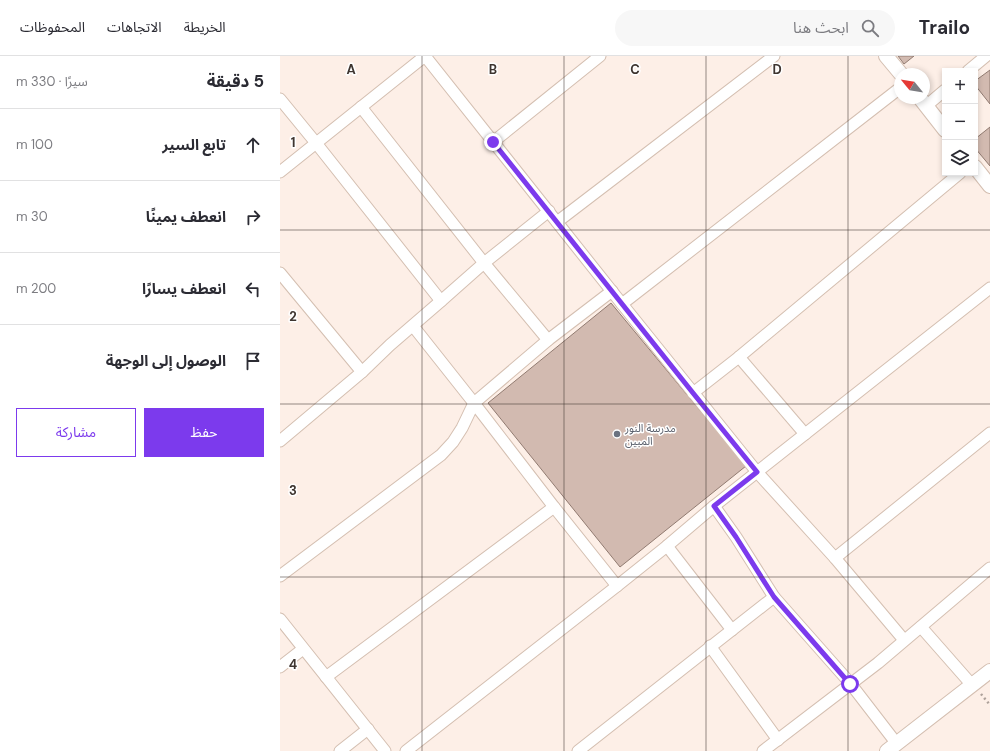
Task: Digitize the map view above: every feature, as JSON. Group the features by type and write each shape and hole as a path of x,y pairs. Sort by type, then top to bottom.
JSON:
{"street":[{"path":"280,172 425,56 757,472 835,558 904,640"},
{"path":"493,142 600,56"},
{"path":"557,222 774,56"},
{"path":"886,56 896,68"},
{"path":"972,68 986,56"},
{"path":"930,98 942,92"},
{"path":"622,304 894,93"},
{"path":"280,100 316,143 441,302"},
{"path":"925,104 942,126"},
{"path":"361,107 484,263 548,340"},
{"path":"978,172 990,186"},
{"path":"693,393 739,357 956,176"},
{"path":"280,440 362,372 390,345 484,263 549,211"},
{"path":"280,273 362,372"},
{"path":"406,751 618,586 714,506 990,288"},
{"path":"280,576 441,455 462,428 474,403 548,340 612,291"},
{"path":"413,326 554,507 618,586"},
{"path":"739,357 805,434"},
{"path":"835,558 990,433"},
{"path":"714,506 736,537 774,597 850,684 892,747 990,671"},
{"path":"326,677 554,507"},
{"path":"667,546 732,630"},
{"path":"763,751 878,663 990,568"},
{"path":"578,751 774,597"},
{"path":"280,619 385,751"},
{"path":"921,627 972,685"},
{"path":"710,646 778,740"},
{"path":"280,666 303,649"},
{"path":"340,751 368,729"}],"building":[{"path":"898,56 914,56 904,64"},
{"path":"990,70 990,104 978,89 978,79"},
{"path":"990,127 990,166 978,152 978,137"},
{"name":"مدرسة النور المبين","path":"611,303 746,466 620,567 488,403"}],"place":[{"name":"مدرسة النور المبين","path":"617,434"}],"route":[{"path":"493,142 757,472 714,506 736,537 774,597 850,684"}]}
